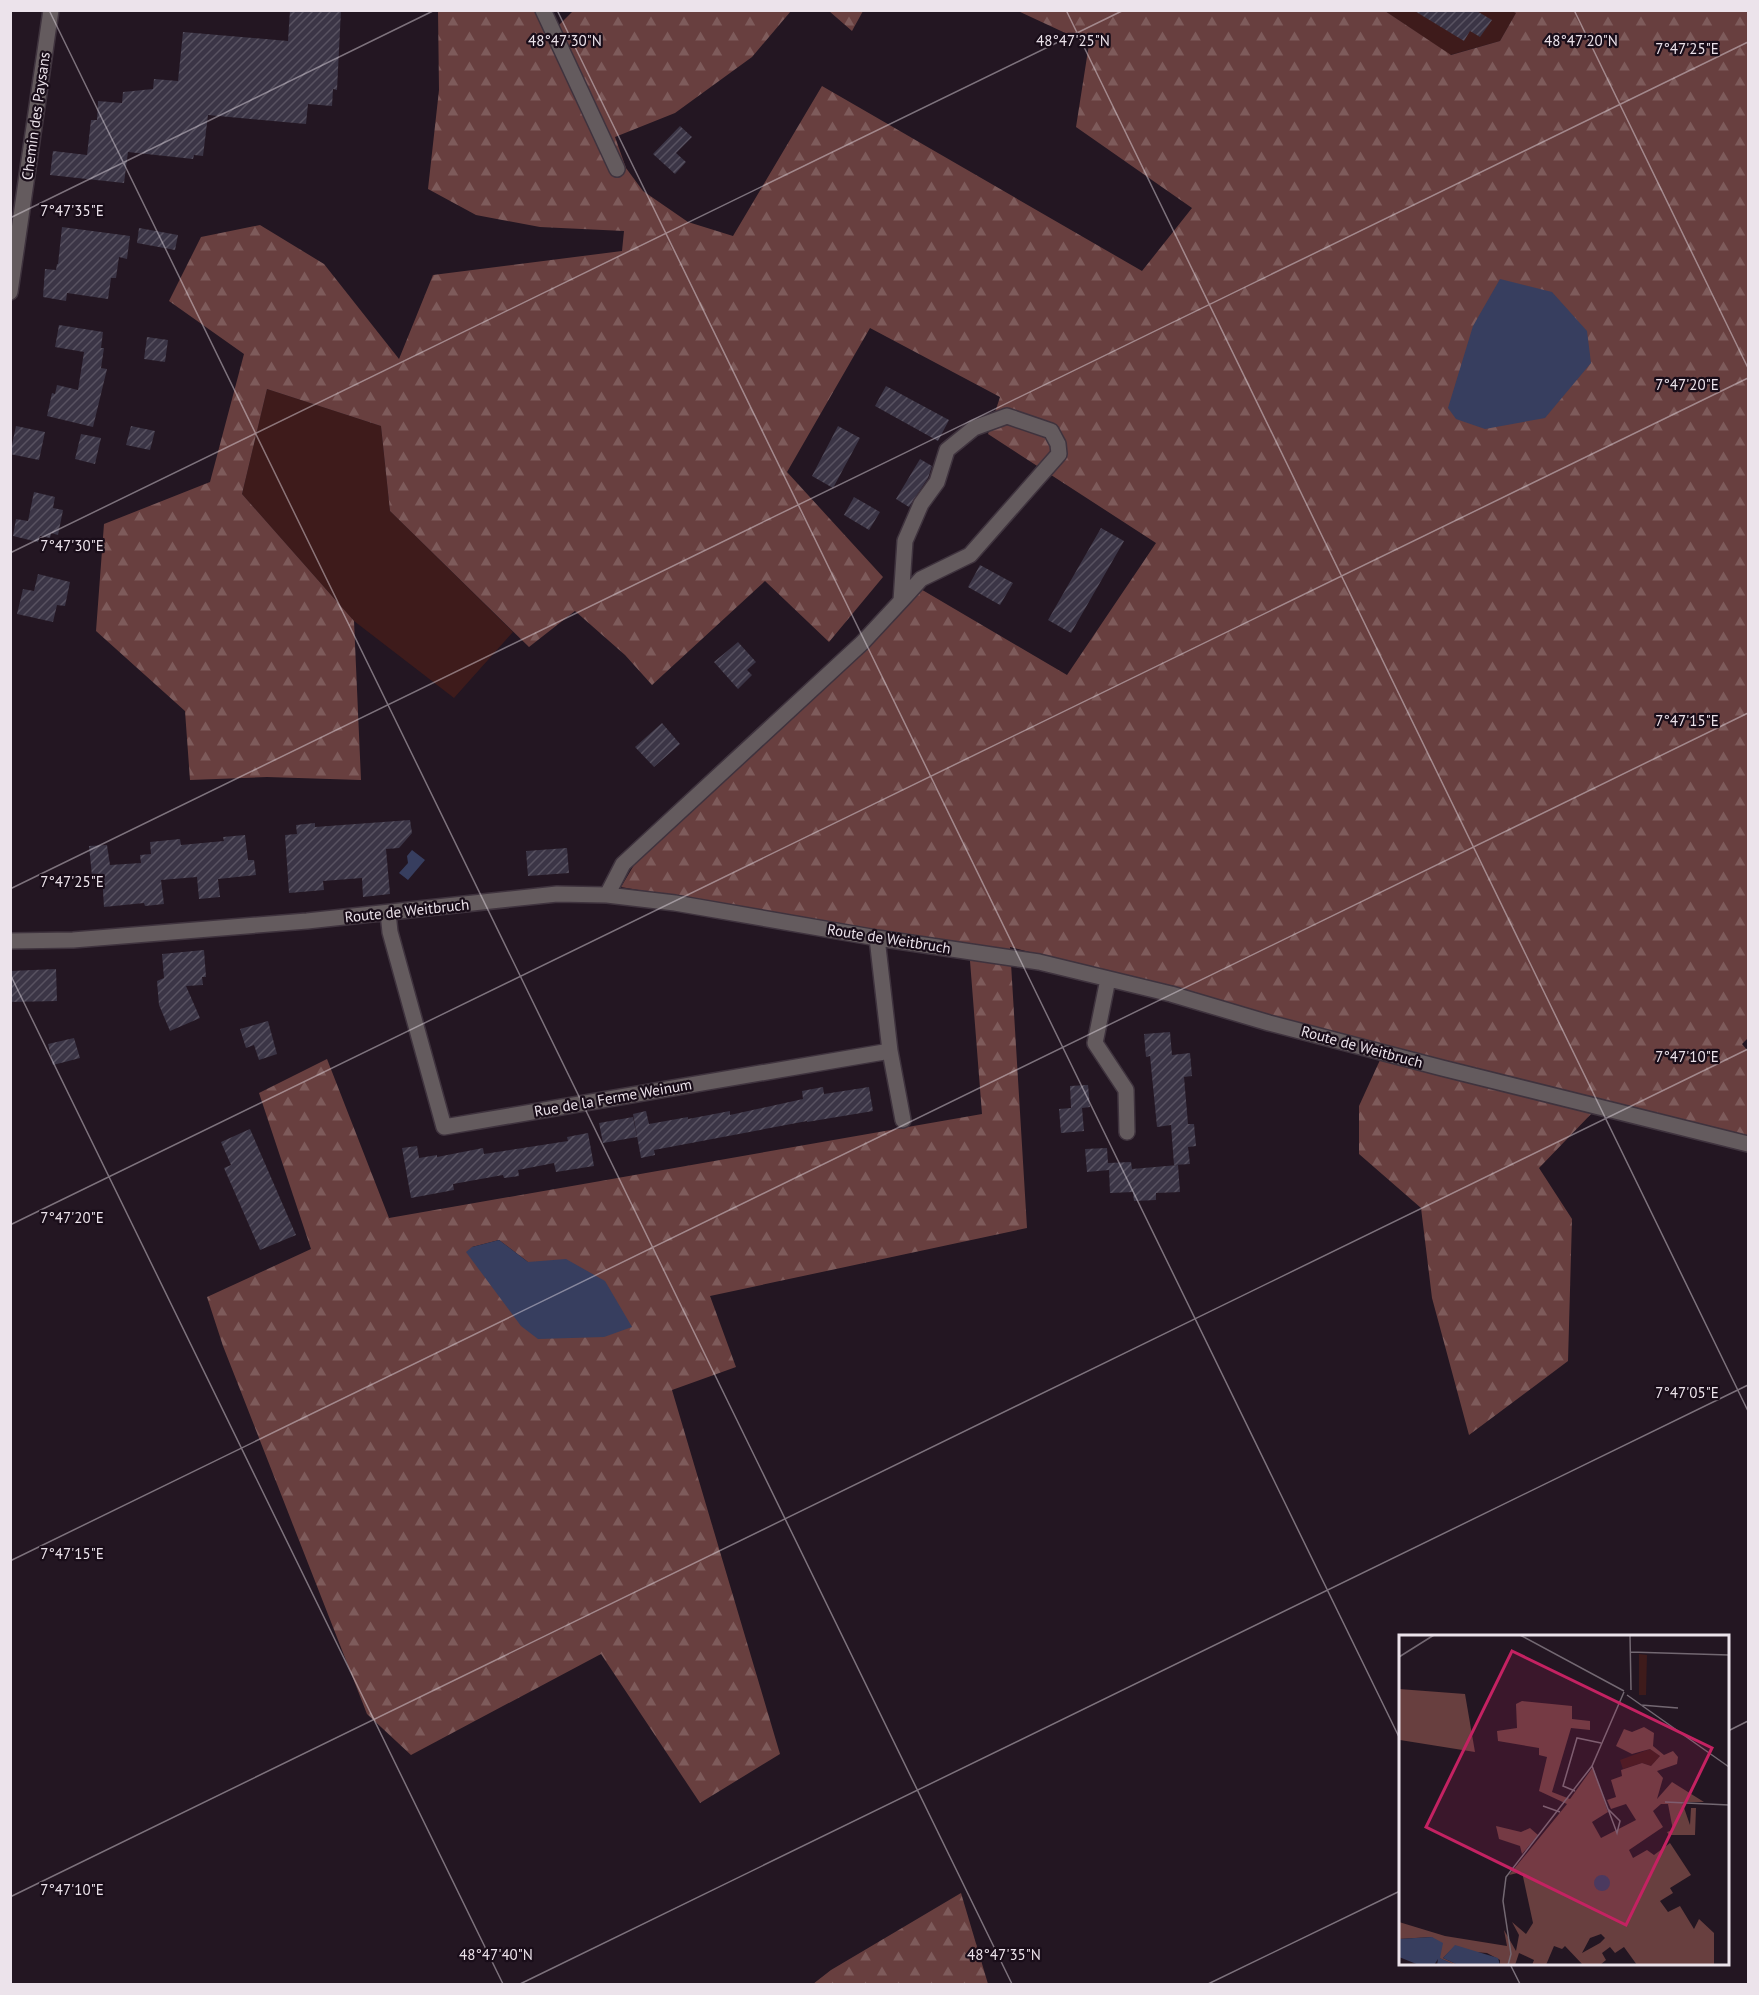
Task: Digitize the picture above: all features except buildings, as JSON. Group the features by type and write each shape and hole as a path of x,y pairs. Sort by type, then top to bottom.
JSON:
{"street":[{"name":"Chemin des Paysans","path":"10,292 51,10"},
{"path":"543,10 617,169"},
{"path":"607,895 623,864 862,643 901,601 921,579 970,555 1059,454 1058,444 1051,431 1007,416 974,428 946,450 937,482 921,504 905,542 901,601"},
{"name":"Route de Weitbruch","path":"10,941 73,940 387,913 557,894 607,895 675,903 877,938 1039,962 1442,1068 1749,1144"},
{"name":"Rue de la Ferme Weinum","path":"387,913 390,932 444,1127 890,1051"},
{"path":"877,938 890,1051 903,1120"},
{"path":"1108,979 1095,1043 1126,1090 1127,1132"}],"shaded area":[{"path":"1512,10 1516,13 1500,41 1450,55 1385,11"},
{"path":"267,389 381,426 390,511 513,632 454,698 354,621 242,494"}],"green space":[{"path":"438,11 535,11 548,36 573,11 791,11 752,57 675,113 615,137 626,168 643,191 688,222 733,236 822,86 1142,271 1192,208 1076,127 1089,44 1018,11 1385,11 1451,55 1500,41 1516,13 1512,11 1748,11 1748,1038 1742,1044 1748,1051 1748,1136 1342,1037 1214,1000 1010,947 1027,1228 710,1296 736,1367 672,1390 780,1754 700,1803 601,1654 411,1755 367,1714 223,1346 207,1297 311,1249 259,1093 327,1059 389,1218 982,1114 969,948 621,887 637,860 919,588 1067,675 1156,543 988,434 1000,397 870,328 787,472 883,577 829,642 765,581 652,685 625,655 575,611 529,647 390,511 381,426 267,389 242,494 354,621 361,780 267,777 190,780 185,711 96,631 104,524 210,482 244,354 169,301 201,237 260,225 324,264 399,359 433,275 622,251 624,231 540,227 476,215 428,189 439,90","holes":["499,1240 528,1262 472,1247"]},
{"path":"829,11 863,11 852,31"},
{"path":"1380,1060 1592,1113 1539,1168 1572,1219 1568,1361 1469,1435 1432,1298 1421,1208 1359,1154 1359,1106"},
{"path":"961,1893 988,1984 813,1984 831,1970"}],"water":[{"path":"1500,279 1552,292 1587,331 1591,363 1545,418 1485,429 1456,419 1448,408 1473,326"},
{"path":"412,850 425,860 408,880 399,873 408,863 407,856"},
{"path":"499,1240 528,1262 566,1259 605,1281 632,1327 604,1337 538,1339 521,1326 466,1252 472,1247"}]}
